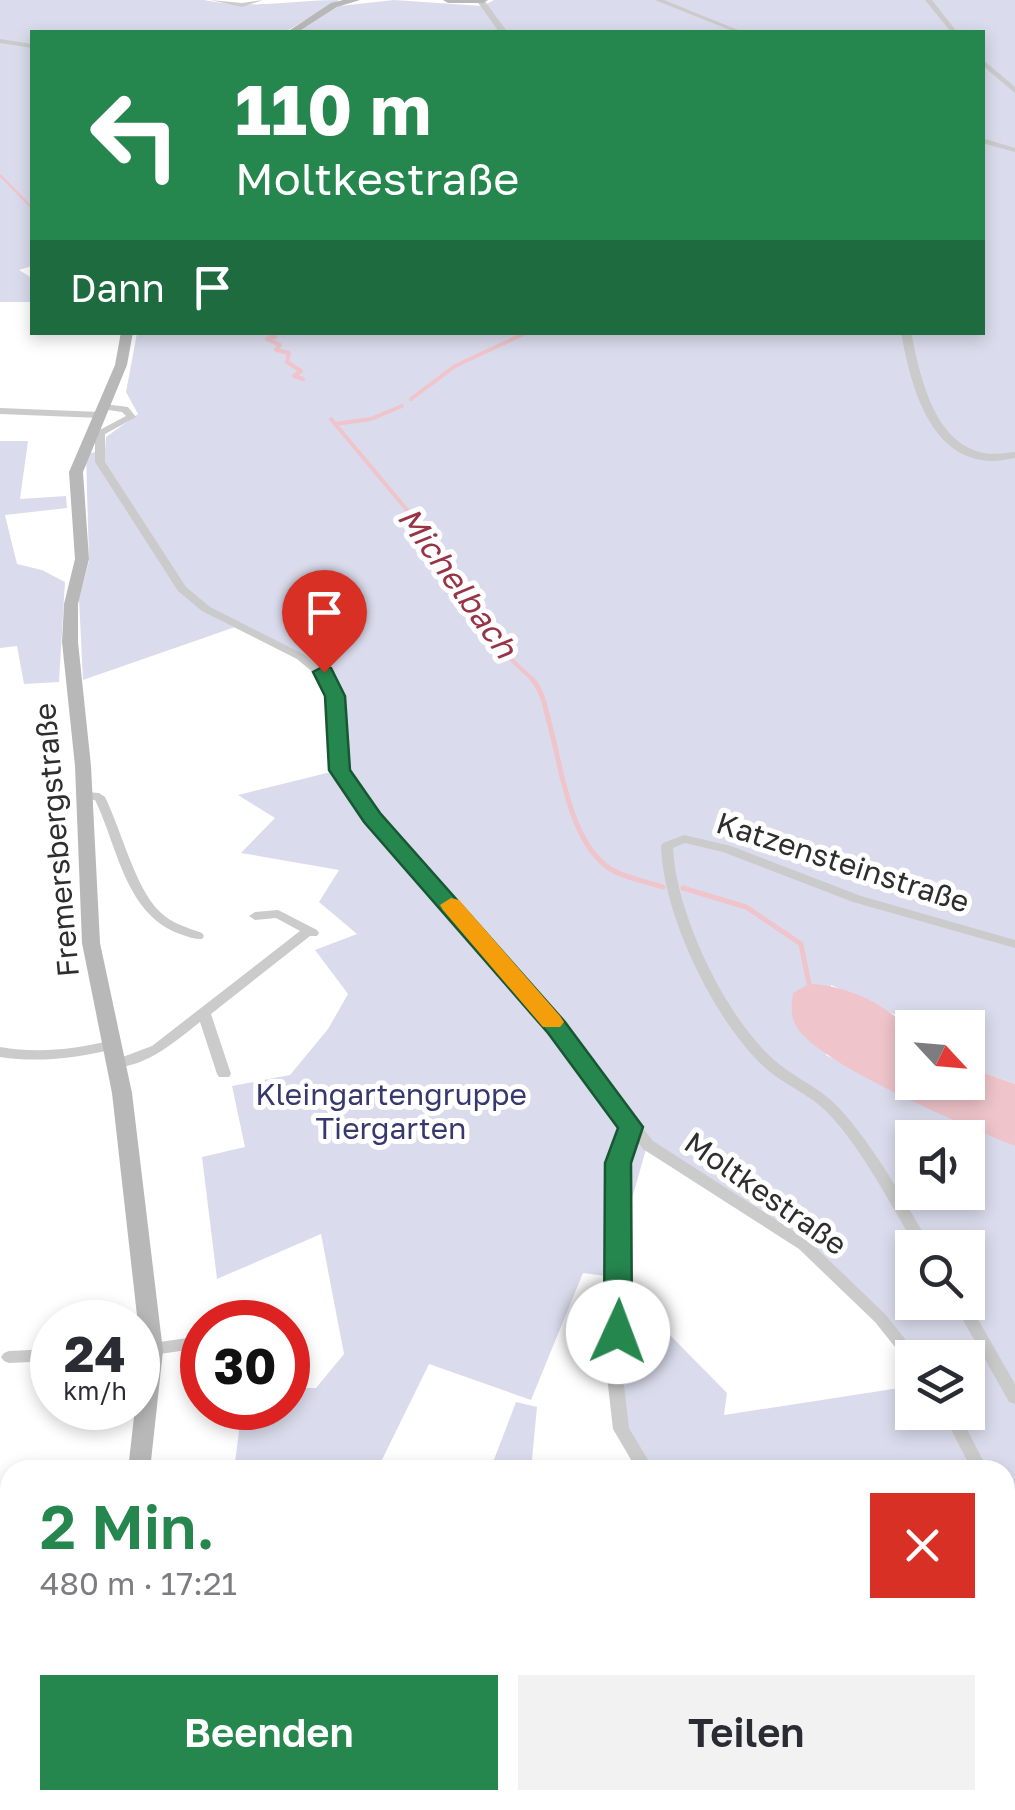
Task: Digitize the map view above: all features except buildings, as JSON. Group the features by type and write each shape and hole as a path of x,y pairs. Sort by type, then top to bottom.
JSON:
{"main road":[{"path":"295,30 334,5 355,0"},
{"path":"448,0 482,1"},
{"name":"Fremersbergstraße","path":"126,335 121,364 76,472 82,559 69,618 86,796 91,943 115,1054 139,1300"},
{"name":"Fremersbergstraße","path":"140,1460 141,1430"}],"street":[{"path":"213,0 242,4 260,0"},
{"path":"658,0 735,30"},
{"path":"928,0 952,30"},
{"path":"482,1 502,30"},
{"path":"0,41 30,46"},
{"path":"985,63 1015,91"},
{"path":"985,141 1015,150"},
{"path":"907,335 914,373 946,438 980,458 1015,455"},
{"path":"0,411 125,409 131,417 94,435"},
{"name":"Moltkestraße","path":"94,435 100,462 182,589 206,609 302,656 332,683 339,770 372,817 556,1028 630,1127 648,1146 804,1245 898,1340"},
{"path":"86,796 99,797 149,908 166,924 198,936"},
{"name":"Katzensteinstraße","path":"913,1230 828,1104 763,1059 738,1025 675,906 666,874 666,846 684,839 727,849 857,899 1015,944"},
{"path":"0,1052 32,1058 158,1050 312,933 278,914 254,916"},
{"path":"204,1014 224,1074"},
{"path":"630,1127 618,1163 621,1298 614,1368 620,1429 640,1460"},
{"path":"970,1320 1015,1398"},
{"path":"10,1357 30,1356"},
{"path":"959,1430 975,1460"}],"green space":[{"path":"0,0 204,0 254,4 339,0 288,30 30,30 30,267 19,270 30,277 30,302 0,302"},
{"name":"Kleingartengruppe Tiergarten","path":"394,0 483,6 494,0 1015,0 1015,1084 985,1073 985,1010 895,1010 895,1015 831,985 826,1055 895,1088 895,1100 919,1100 961,1120 895,1120 895,1210 985,1210 985,1132 1015,1146 1015,1460 640,1460 621,1429 618,1332 662,1327 727,1393 724,1415 895,1389 895,1430 985,1430 985,1340 896,1340 837,1274 647,1146 617,1251 619,1278 583,1273 531,1400 429,1364 382,1460 235,1460 239,1430 310,1430 310,1388 316,1388 344,1354 321,1234 217,1279 202,1157 245,1147 232,1086 290,1075 328,1029 348,994 315,950 357,934 319,902 339,870 241,853 275,818 238,795 339,770 332,683 324,672 238,626 83,680 79,599 89,561 86,454 105,450 106,437 138,414 126,392 137,335 985,335 985,30 301,30 339,6"},
{"path":"0,441 28,441 20,499 66,496 67,508 5,515 17,564 42,570 65,582 59,682 24,684 17,646 0,648"},
{"path":"516,1402 537,1407 532,1460 494,1460"}],"shaded area":[{"path":"809,984 823,985 851,992 895,1017 895,1093 813,1044 794,1020 793,993"},
{"path":"985,1073 1015,1084 1015,1146 985,1133 985,1120 954,1120 910,1100 985,1100"}],"waterway":[{"name":"Michelbach","path":"0,175 30,206"},
{"name":"Michelbach","path":"272,335 275,337 267,339 280,345 276,350 289,353 287,362 301,371 294,376 303,379"},
{"path":"411,399 455,366 522,335"},
{"path":"335,424 371,419 402,406"},
{"name":"Michelbach","path":"331,419 335,424"},
{"name":"Michelbach","path":"335,424 417,522 492,641 532,679"},
{"name":"Michelbach","path":"532,679 543,699 574,818 592,852 625,876 663,887"},
{"name":"Michelbach","path":"683,888 746,907 801,944 809,984"}],"slow traffic":[{"path":"451,905 552,1022"}],"route":[{"path":"324,672 335,696 339,770 372,817 556,1028 630,1127 618,1163 618,1332"}]}
